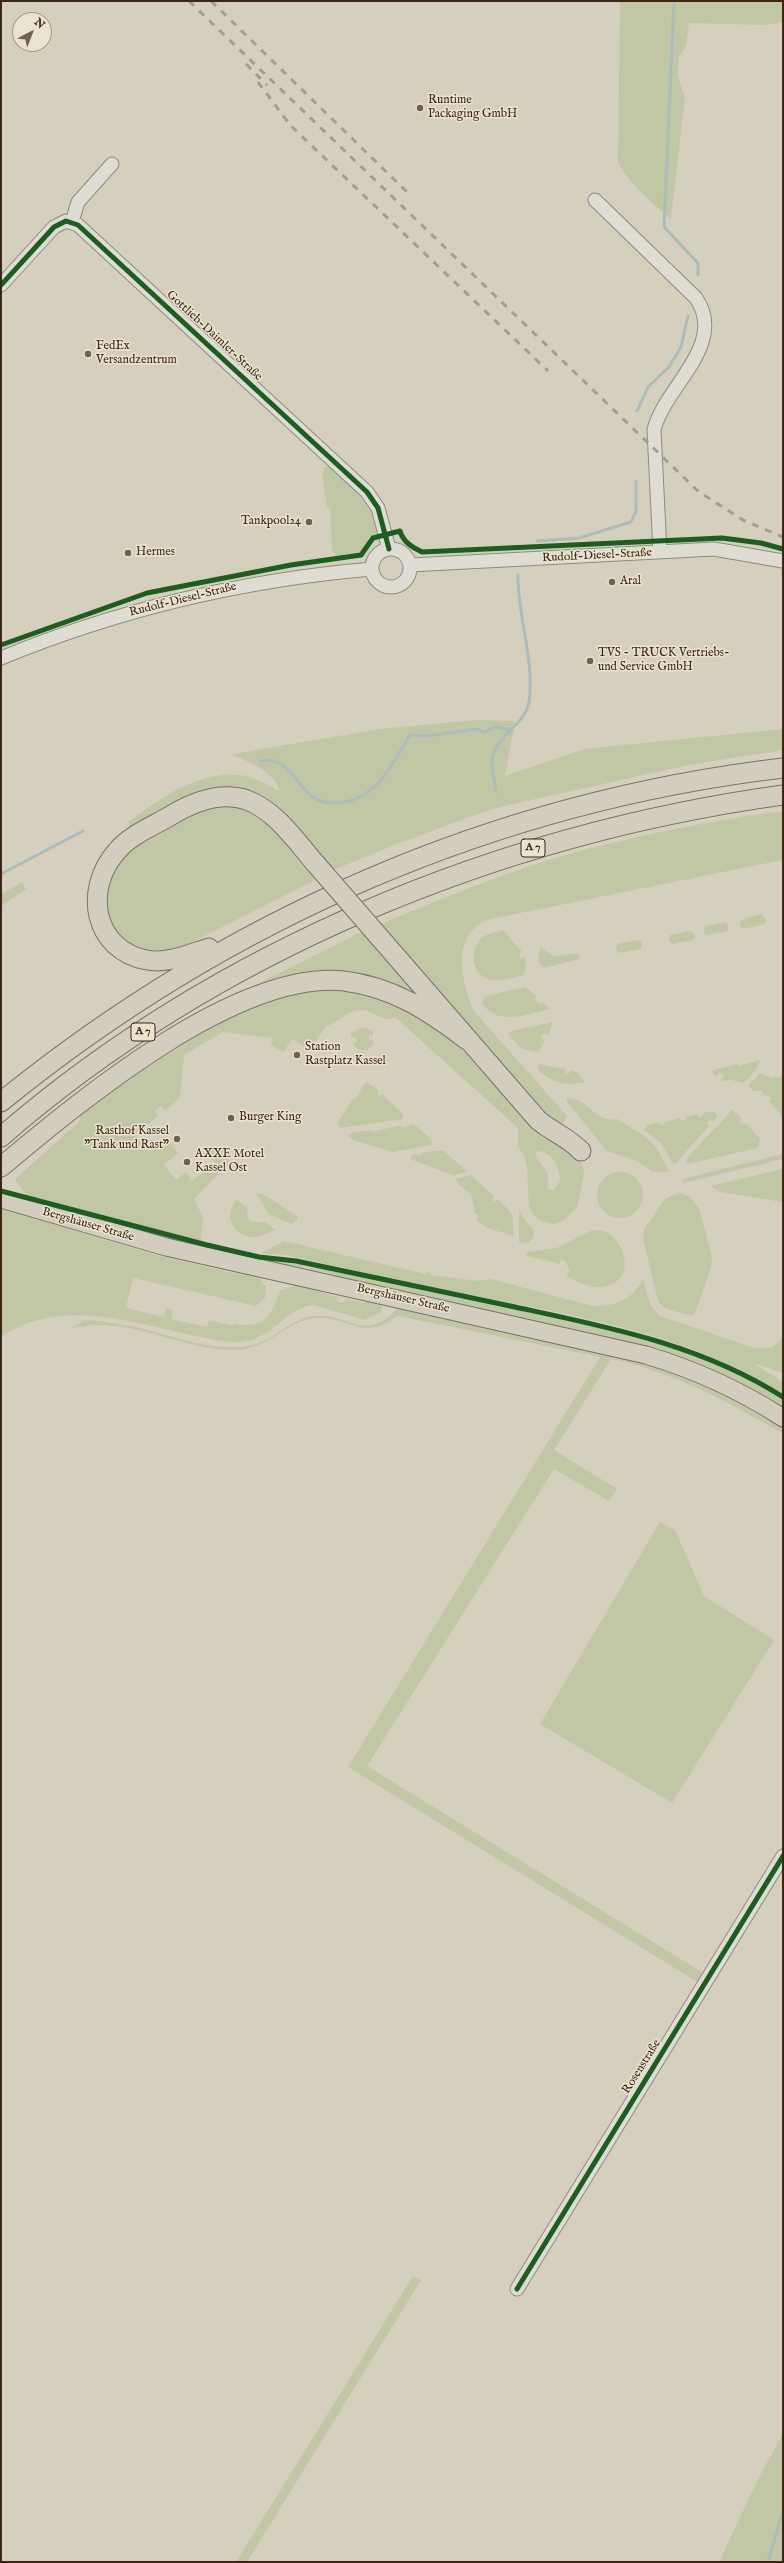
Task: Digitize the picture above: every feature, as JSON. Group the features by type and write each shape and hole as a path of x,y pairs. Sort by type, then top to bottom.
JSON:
{"highway":[{"name":"A 7","path":"1,1102 83,1040 176,976 246,936 355,883 426,855 506,827 646,791 783,768"},
{"name":"A 7","path":"1,1137 34,1108 172,1013 228,980 350,918 472,869 538,847 603,829 704,806 783,795"},
{"path":"246,936 174,959 148,960 137,957 116,943 100,921 96,905 100,877 117,850 130,840 180,810 206,799 221,797 247,800 271,815 315,863 538,1120 551,1130 568,1138 581,1151"},
{"path":"1,1167 72,1110 169,1042 236,1003 274,989 325,981 348,982 374,987 418,1005 467,1040"}],"main road":[{"name":"Bergshäuser Straße","path":"8,1201 166,1247 646,1355 711,1378 744,1394 783,1418"}],"street":[{"path":"1,285 54,227 60,223 72,222 78,202 112,164"},
{"path":"595,200 696,298 705,318 706,330 700,350 660,413 654,430 660,552"},
{"name":"Gottlieb-Daimler-Straße","path":"72,222 88,232 367,492 378,508 389,549"},
{"path":"389,549 402,553 410,566 404,582 393,586 382,584 377,580 372,569 376,556 389,549"},
{"name":"Rudolf-Diesel-Straße","path":"410,566 714,550 783,561"},
{"name":"Rudolf-Diesel-Straße","path":"1,658 95,623 183,598 277,580 372,569"},
{"name":"Rosenstraße","path":"516,2289 783,1856"}],"green space":[{"path":"620,1 783,1 783,22 766,25 689,23 686,46 679,57 678,76 685,98 671,219 635,186 618,163"},
{"path":"330,466 362,494 375,521 378,534 370,536 360,552 336,556 332,550 330,508 327,508 322,473 324,468"},
{"path":"476,720 515,721 505,776 584,749 783,729 783,750 689,765 483,812 402,842 331,871 249,795 128,833 129,822 153,804 180,788 210,777 225,775 245,776 256,779 280,791 277,784 266,772 231,754 380,729"},
{"path":"221,805 237,808 264,821 276,831 317,879 181,948 165,950 149,949 134,944 122,936 112,926 106,913 104,897 107,880 114,867 125,854 156,832 191,815"},
{"path":"783,811 783,860 490,919 477,926 469,935 464,946 462,959 465,986 474,1011 567,1116 563,1124 554,1125 378,925 491,880 548,860 629,839 717,821"},
{"path":"22,882 26,889 1,906 1,894"},
{"path":"761,914 766,920 764,924 743,929 740,925 741,920"},
{"path":"726,922 729,927 728,931 707,935 703,932 705,926"},
{"path":"503,930 522,952 519,953 521,958 525,957 526,966 524,975 509,979 493,980 486,978 476,969 474,963 475,949 478,942 483,937"},
{"path":"363,931 415,992 413,996 401,990 257,989 255,985"},
{"path":"691,931 695,936 693,940 672,944 669,941 670,935"},
{"path":"638,940 642,943 641,949 620,953 616,950 617,944"},
{"path":"540,947 553,956 578,953 580,959 544,968 538,962"},
{"path":"335,987 395,1000 455,1042 502,1092 580,1157 584,1173 577,1207 563,1221 554,1224 543,1222 535,1216 529,1207 527,1168 524,1156 518,1146 518,1128 395,1017 388,1019 363,1010 352,1012 326,1026 314,1044 311,1042 306,1048 293,1039 283,1052 271,1045 272,1038 223,1032 184,1055 180,1098 165,1111 161,1106 155,1111 158,1116 135,1134 148,1150 165,1136 178,1153 164,1165 176,1180 186,1172 192,1181 215,1163 208,1154 216,1147 231,1149 228,1164 194,1199 203,1217 201,1241 27,1196 15,1179 79,1122 81,1113 140,1072 226,1018 272,997","holes":["537,1151 551,1157 559,1171 560,1181 553,1191 548,1188 548,1174 535,1155"]},
{"path":"526,987 537,997 535,1000 540,1004 542,1002 550,1009 523,1016 504,1017 496,1015 482,1003 485,996"},
{"path":"553,1022 548,1035 544,1033 541,1038 545,1040 539,1052 522,1049 508,1034 511,1031"},
{"path":"360,1028 367,1028 373,1032 373,1035 369,1035 369,1040 373,1040 373,1045 367,1050 360,1050 356,1048 353,1042 357,1042 356,1037 351,1037 351,1033"},
{"path":"760,1060 758,1067 744,1083 731,1080 723,1081 721,1080 724,1075 719,1073 716,1077 712,1072 716,1069 738,1064 739,1066"},
{"path":"538,1064 565,1069 565,1073 570,1073 571,1070 578,1073 585,1082 565,1084 554,1081 538,1070"},
{"path":"760,1073 772,1078 783,1076 783,1117 769,1101 771,1099 768,1095 766,1096 761,1091 753,1091 748,1086"},
{"path":"367,1082 379,1091 377,1093 380,1096 382,1094 403,1114 403,1119 340,1128 337,1123 354,1098 356,1099 363,1085"},
{"path":"567,1098 581,1102 603,1118 617,1119 643,1135 659,1152 669,1172 653,1172 637,1161 607,1151 567,1102"},
{"path":"732,1110 742,1118 739,1122 743,1125 746,1123 760,1139 758,1148 687,1164 687,1158"},
{"path":"713,1111 716,1113 717,1117 713,1122 710,1120 707,1123 709,1126 674,1165 661,1143 644,1130 647,1125 659,1122 660,1125 665,1124 665,1122 680,1118 681,1121 686,1120 685,1117 697,1114 699,1117 703,1116 703,1113"},
{"path":"414,1124 431,1139 432,1145 392,1152 353,1140 348,1136 351,1133 371,1130 372,1132 401,1125 401,1128"},
{"path":"443,1150 467,1172 453,1175 410,1159 412,1155 419,1154 419,1156 422,1153"},
{"path":"783,1154 783,1159 683,1183 682,1179"},
{"path":"783,1169 783,1202 720,1192 710,1186"},
{"path":"620,1172 633,1176 639,1182 643,1195 639,1208 633,1214 620,1218 607,1214 601,1208 597,1195 601,1182 607,1176"},
{"path":"471,1175 494,1196 492,1199 495,1202 498,1199 512,1214 514,1236 487,1228 477,1221 478,1214 475,1214 471,1194 459,1185 456,1179"},
{"path":"256,1193 265,1195 297,1216 298,1220 291,1224 269,1214"},
{"path":"682,1193 689,1196 699,1208 712,1256 711,1268 695,1313 691,1316 664,1308 658,1301 643,1238 646,1227 664,1201 671,1196"},
{"path":"237,1200 247,1208 248,1218 252,1222 265,1222 275,1230 258,1237 245,1236 239,1233 232,1223 231,1217 233,1205"},
{"path":"1,1209 157,1255 242,1275 247,1273 258,1277 266,1287 265,1298 256,1306 133,1278 126,1308 164,1317 166,1308 173,1310 171,1319 207,1327 209,1320 233,1326 234,1324 253,1324 260,1322 270,1314 281,1290 296,1285 337,1297 336,1301 344,1303 345,1299 363,1303 373,1299 380,1302 382,1307 380,1313 364,1320 314,1305 304,1307 295,1311 271,1330 262,1335 252,1340 240,1342 220,1341 116,1319 70,1315 46,1318 24,1325 1,1336"},
{"path":"519,1209 525,1220 534,1231 534,1237 528,1243 519,1242"},
{"path":"600,1230 612,1236 621,1248 624,1255 625,1262 622,1276 616,1282 609,1285 594,1287 579,1283 566,1275 570,1270 564,1260 560,1261 560,1264 527,1256 527,1252 557,1248 590,1231"},
{"path":"284,1241 425,1274 429,1271 431,1275 478,1281 491,1279 592,1306 608,1305 622,1301 633,1293 643,1280 651,1306 660,1316 754,1348 771,1348 783,1338 783,1373 753,1363 783,1382 783,1394 748,1374 712,1357 637,1331 559,1312 407,1282 286,1255 261,1253"},
{"path":"259,1259 304,1265 303,1268 292,1265 291,1268"},
{"path":"307,1266 535,1313 621,1333 663,1345 705,1360 745,1377 783,1399 783,1410 754,1392 457,1305 330,1276 330,1273 310,1269 311,1267"},
{"path":"398,1307 663,1365 783,1423 783,1433 700,1389 656,1371 611,1359 554,1450 617,1489 609,1501 554,1469 367,1766 705,1974 699,1983 348,1767 600,1357 398,1316 385,1324 365,1328 329,1319 307,1319 258,1345 248,1349 236,1350 202,1347 150,1333 116,1326 96,1325 71,1328 84,1320 101,1321 140,1328 210,1346 239,1347 261,1342 291,1324 306,1318 328,1316 358,1325 367,1326 376,1324 386,1318"},
{"path":"660,1522 675,1530 704,1596 774,1640 672,1803 540,1724"},
{"path":"413,2276 421,2280 247,2562 236,2562"},
{"path":"783,2434 783,2562 719,2562 759,2477"}],"waterway":[{"path":"674,1 664,227 698,263 698,275"},
{"path":"637,411 648,387 669,367 681,347 688,316"},
{"path":"537,541 579,538 631,522 636,511 636,481"},
{"path":"496,792 492,765 494,752 498,745 522,718 529,702 530,670 520,606 518,574"},
{"path":"261,761 270,760 278,762 284,766 313,797 324,802 336,803 350,801 372,789 389,769 410,735 426,736 477,729 484,732 495,727 512,729"},
{"path":"1,874 83,831"},
{"path":"768,2562 783,2511"}],"railway":[{"path":"189,1 699,492 743,520 783,537"},
{"path":"211,1 408,193"},
{"path":"246,64 267,85"},
{"path":"258,82 290,125 548,371"}],"cycle path":[{"path":"1,285 54,227 66,221 78,225 367,492 378,508 389,549"},
{"path":"1,645 147,593 291,565 361,555 373,538 400,531 403,538 411,546 422,552 722,538 761,543 783,549"},
{"path":"1,1191 207,1245 259,1257 296,1261 550,1314 654,1340 720,1364 752,1379 783,1397"},
{"path":"517,2289 783,1856"}],"place":[{"name":"Runtime Packaging GmbH","path":"420,108"},
{"name":"FedEx Versandzentrum","path":"88,354"},
{"name":"Tankpool24","path":"309,522"},
{"name":"Hermes","path":"128,553"},
{"name":"Aral","path":"612,582"},
{"name":"TVS - TRUCK Vertriebs- und Service GmbH","path":"590,661"},
{"name":"Station Rastplatz Kassel","path":"297,1055"},
{"name":"Burger King","path":"231,1118"},
{"name":"Rasthof Kassel \"Tank und Rast\"","path":"177,1139"},
{"name":"AXXE Motel Kassel Ost","path":"187,1162"}]}
